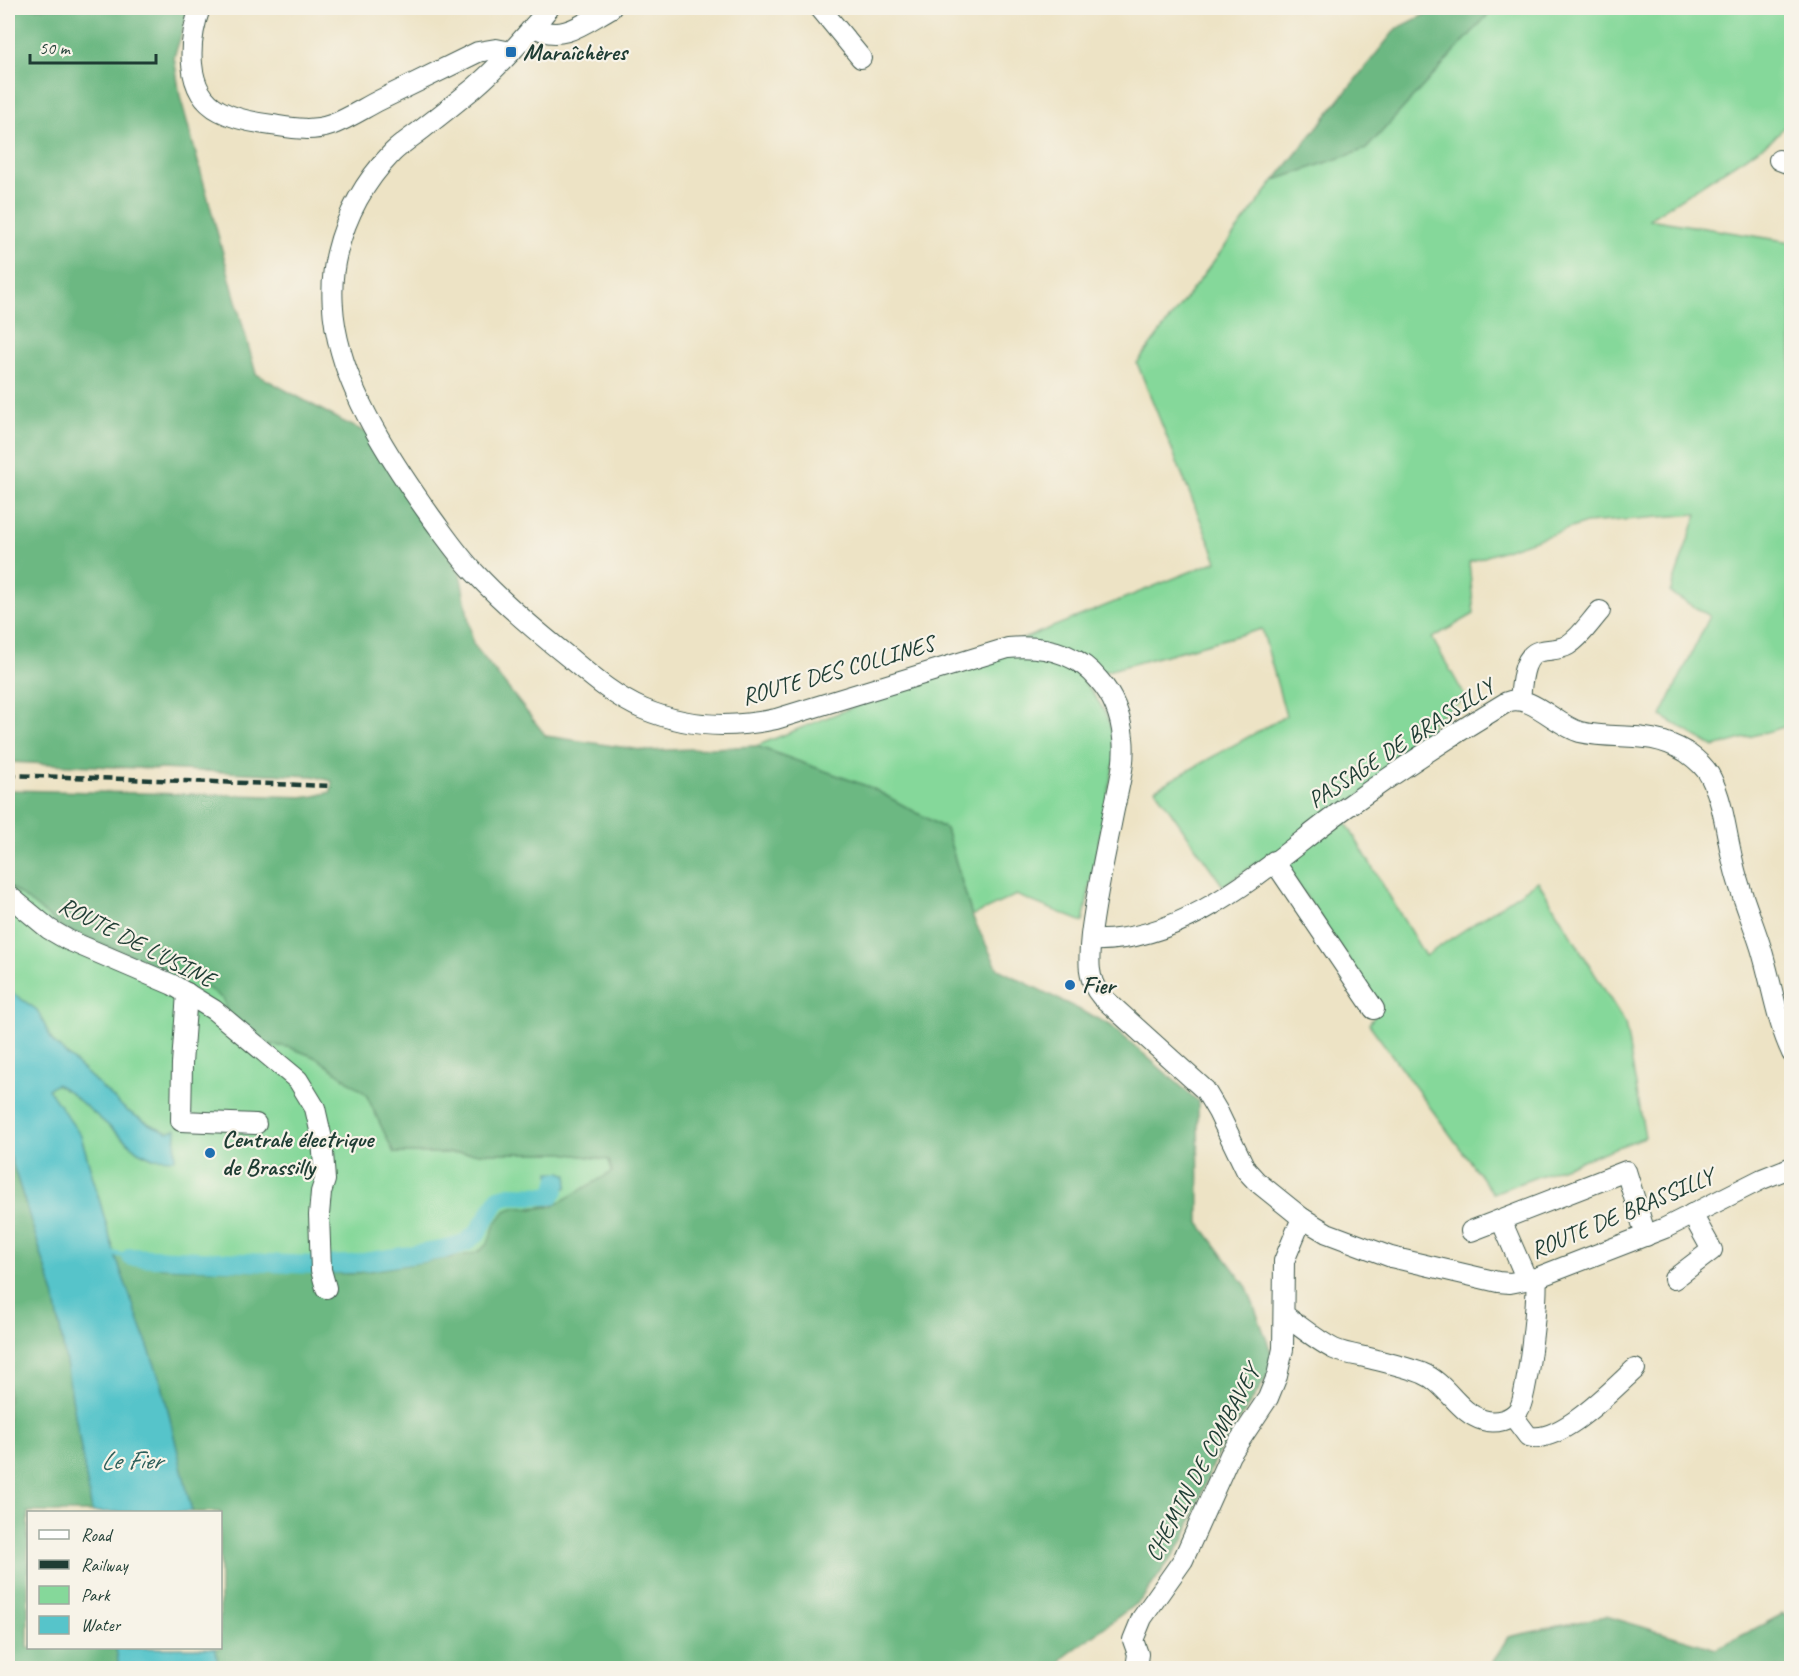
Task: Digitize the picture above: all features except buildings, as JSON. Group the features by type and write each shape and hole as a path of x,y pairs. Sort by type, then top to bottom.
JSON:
{"street":[{"path":"200,8 192,49 192,70 209,102 218,110 230,115 266,125 297,129 331,125 478,52 496,49 511,52"},
{"name":"ROUTE DES COLLINES","path":"549,8 511,52 476,86 406,141 382,164 351,211 338,251 332,296 341,352 365,409 403,477 448,541 476,574 547,640 606,688 625,700 642,709 678,721 717,726 776,719 1008,648 1035,647 1053,651 1081,663 1093,672 1112,699 1119,714 1124,739 1122,773 1095,901 1091,940"},
{"path":"534,26 543,32 559,33 578,26 611,8"},
{"path":"820,8 861,58"},
{"path":"1520,699 1525,669 1533,655 1569,645 1600,610"},
{"name":"PASSAGE DE BRASSILLY","path":"1091,940 1126,938 1171,924 1220,900 1346,808 1433,749 1508,702 1520,699 1576,731 1601,735 1651,737 1663,741 1686,752 1706,769 1721,803 1733,864 1761,948 1778,1021 1791,1053"},
{"path":"1274,861 1374,1008"},
{"name":"ROUTE DE L'USINE","path":"8,895 49,929 68,940 143,971 187,993 214,1010 298,1080 310,1098 320,1123 325,1175 319,1215 323,1273"},
{"name":"ROUTE DE BRASSILLY","path":"1091,940 1090,969 1096,990 1205,1090 1246,1170 1256,1181 1302,1218 1327,1233 1391,1257 1484,1280 1510,1283 1532,1279 1646,1236 1791,1167"},
{"path":"187,993 181,1121 256,1124"},
{"path":"1470,1231 1626,1171 1646,1236"},
{"path":"1674,1279 1712,1250 1692,1214"},
{"name":"CHEMIN DE COMBAVEY","path":"1136,1668 1138,1654 1133,1640 1142,1618 1178,1568 1230,1455 1273,1388 1281,1363 1284,1261 1302,1218"},
{"path":"1284,1315 1334,1349 1398,1365 1437,1381 1467,1412 1484,1421 1502,1421 1513,1416 1522,1404 1538,1288 1501,1220"},
{"path":"1513,1416 1528,1436 1542,1438 1580,1419 1635,1369"}],"green space":[{"path":"8,8 190,8 174,57 180,96 256,374 370,434 460,573 473,644 546,736 648,751 756,746 872,788 946,829 972,916 998,969 1110,1025 1198,1101 1199,1223 1247,1287 1273,1357 1270,1372 1214,1460 1184,1540 1142,1599 1063,1658 1058,1668 218,1668 216,1649 222,1649 222,1511 192,1511 162,1385 115,1255 163,1268 352,1274 425,1262 472,1254 481,1250 488,1243 495,1224 505,1211 516,1207 533,1209 553,1206 612,1172 609,1160 563,1153 394,1153 366,1094 317,1058 289,1047 242,1041 229,1028 224,1000 201,983 65,929 8,885 8,790 311,797 331,792 332,781 313,776 8,762"},
{"path":"1438,8 1494,8 1366,149 1275,180 1396,29"},
{"path":"1494,8 1791,8 1791,120 1772,140 1649,219 1791,242 1791,725 1714,747 1661,716 1710,616 1670,593 1697,514 1586,523 1469,562 1474,614 1432,638 1466,698 1432,721 1434,740 1339,811 1425,956 1538,881 1625,1023 1645,1137 1493,1193 1369,1024 1381,1007 1275,851 1223,886 1155,789 1286,716 1262,629 1081,678 1102,706 1110,724 1115,759 1083,922 1016,895 972,916 946,829 872,788 756,746 1217,561 1137,363 1275,180 1366,149"},
{"path":"8,885 65,929 201,983 224,1000 229,1028 242,1041 289,1047 317,1058 366,1094 394,1153 563,1153 609,1160 612,1173 567,1199 544,1206 516,1207 495,1224 488,1243 481,1250 472,1254 352,1274 163,1268 115,1255 81,1136 47,1089 56,1084 67,1090 138,1151 153,1158 175,1130 168,1132 127,1111 53,1042 37,1010 8,990"},
{"path":"8,1149 54,1294 92,1511 27,1511 27,1649 116,1649 119,1668 8,1668"},
{"path":"1783,1614 1791,1620 1791,1668 1489,1668 1508,1637 1606,1616 1716,1649"}],"water":[{"name":"Le Fier","path":"8,990 37,1010 53,1042 127,1111 168,1132 176,1129 175,1159 153,1158 138,1151 67,1090 56,1084 48,1089 81,1136 115,1255 162,1385 192,1511 92,1511 54,1294 8,1149"},
{"path":"550,1172 561,1172 568,1175 567,1187 561,1190 550,1190"},
{"path":"116,1649 216,1649 218,1668 119,1668"}],"waterway":[{"path":"131,1257 313,1265 351,1264 443,1250 465,1243 477,1233 499,1198 510,1195 551,1196 557,1181"},
{"path":"109,1253 131,1257"}],"railway":[{"path":"8,775 332,786"}],"place":[{"name":"Maraîchères","path":"511,52"},
{"name":"Fier","path":"1070,985"},
{"name":"Centrale électrique de Brassilly","path":"210,1153"}]}
